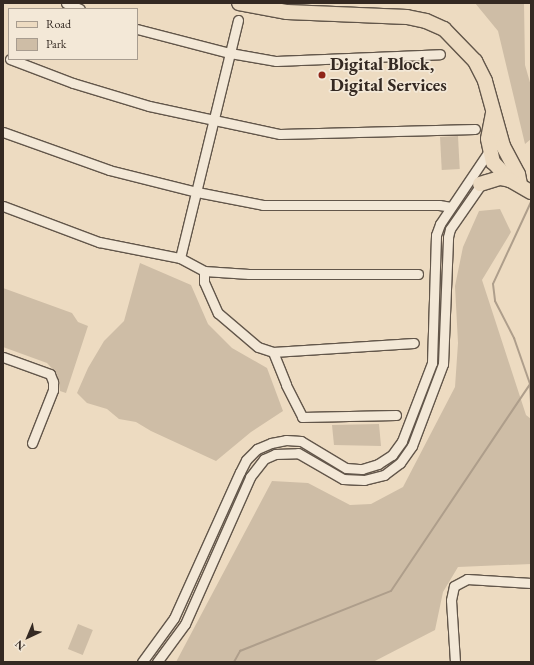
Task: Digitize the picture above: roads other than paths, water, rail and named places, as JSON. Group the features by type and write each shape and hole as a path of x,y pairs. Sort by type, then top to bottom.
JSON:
{"main road":[{"path":"239,3 287,12 378,14 426,21 444,29 475,61 485,81 493,113 498,122 503,146 517,183"},
{"path":"493,113 488,139 489,151 517,183"},
{"path":"489,151 495,146 503,146"},
{"path":"509,160 518,174 517,183"},
{"path":"480,184 500,178 517,183"}],"street":[{"path":"66,3 78,8"},
{"path":"180,258 238,20"},
{"path":"138,29 230,53 276,61 440,54"},
{"path":"12,60 113,96 214,121 280,134 475,129"},
{"path":"3,132 109,170 197,192 263,205 439,205 448,211 449,220 455,221"},
{"path":"142,662 174,618 246,460 257,449 271,442 286,440 301,441 315,447 331,460 346,468 362,469 378,464 392,455 402,441 430,369 436,235 448,211 489,151"},
{"path":"157,662 185,624 256,467 275,454 286,452 309,457 325,470 343,479 364,480 384,475 400,463 412,446 441,373 444,350 448,237 455,221 480,184"},
{"path":"456,199 466,206"},
{"path":"3,206 99,242 180,258 204,271 249,274 418,274"},
{"path":"204,271 204,282 218,313 258,347 273,352 414,343"},
{"path":"432,350 444,350"},
{"path":"273,352 286,385 302,417 396,415"},
{"path":"3,357 50,374 53,382 53,390 32,443"},
{"path":"455,662 451,600 454,586 467,579 531,583"}],"waterway":[{"path":"531,28 531,42"},
{"path":"531,202 493,284 495,301 514,338 530,384 531,404"},
{"path":"234,662 240,651 391,591 530,384"}],"place":[{"name":"Digital Block, Digital Services","path":"322,75"}]}
